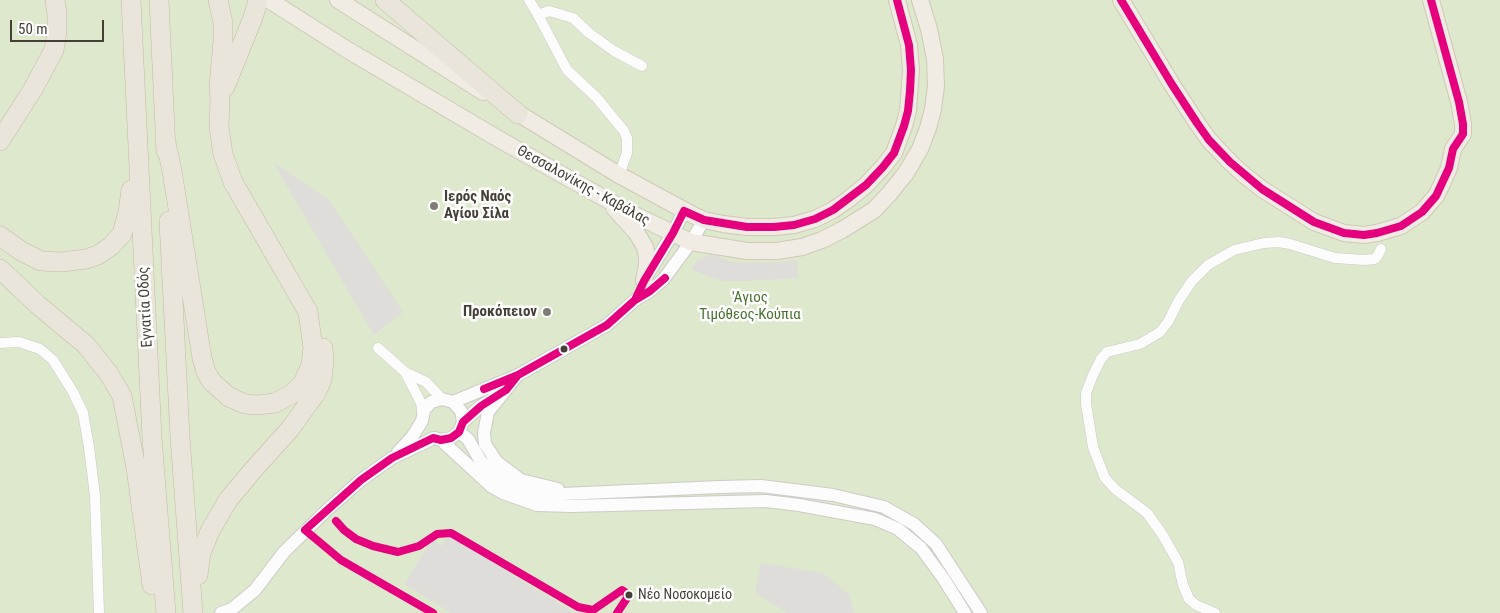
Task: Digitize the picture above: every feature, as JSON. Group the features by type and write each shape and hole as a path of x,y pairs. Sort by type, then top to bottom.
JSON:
{"highway":[{"path":"0,140 33,89 54,50 58,32 58,14 55,0"},
{"name":"Εγνατία Οδός","path":"131,0 152,438 166,613"},
{"name":"Εγνατία Οδός","path":"159,0 180,437 193,612"},
{"path":"165,138 202,358 212,382 229,397 245,404 275,403 292,394 302,383 311,365 313,348 308,312 233,182 223,154 218,127 219,74 223,23 218,0"},
{"path":"220,99 258,5 257,0"},
{"path":"385,0 518,114"},
{"path":"0,236 21,251 41,260 61,262 86,259 98,255 111,246 122,234 128,212 138,141"},
{"path":"0,269 38,306 86,345 109,374 122,396 136,468 156,613"},
{"path":"193,612 201,553 210,531 228,500 290,429 316,393 322,380 324,361 322,340 315,316 308,312"}],"main road":[{"name":"Θεσσαλονίκης - Καβάλας","path":"269,0 346,49 603,198 692,242 747,251 778,251 802,247 822,240 874,210 906,173 920,149 928,128 934,109 936,86 935,59 929,29 920,0"},
{"name":"Θεσσαλονίκης - Καβάλας","path":"338,0 518,114 619,175 704,220 747,227 794,225 815,219 849,200 866,185 894,153 908,111 911,70 909,45 897,0"},
{"path":"1121,0 1198,124 1209,140 1230,162 1262,189 1314,222 1344,233 1364,235 1401,226 1425,208 1436,196 1449,168 1454,150 1463,134 1459,102 1431,0"},
{"path":"603,198 636,232 645,247 647,257 644,281"}],"street":[{"path":"529,0 567,70 596,97 624,131 627,153 619,175"},
{"path":"538,15 549,11 573,18 614,51 642,66"},
{"path":"635,300 684,211"},
{"path":"392,458 412,437 423,418 424,410 432,402 448,401 518,375 607,325 635,300 663,280 692,242 704,220"},
{"path":"1215,613 1196,605 1189,598 1183,585 1178,562 1162,534 1147,513 1110,484 1100,468 1093,446 1086,404 1088,386 1098,365 1107,352 1140,344 1160,332 1168,322 1178,300 1192,281 1208,266 1234,250 1264,242 1279,242 1335,258 1365,260 1377,257 1381,249"},
{"path":"0,342 19,342 40,349 52,360 73,392 83,412 95,496 99,613"},
{"path":"378,348 404,372 426,382 461,411 461,427 480,460 497,476 514,487 539,495 761,486 833,495 884,507 914,524 936,544 981,613"},
{"path":"404,372 421,403 426,432 437,439 491,486 503,493 531,504 564,506 766,501 875,519 898,529 921,548 965,613"},
{"path":"518,375 488,412 484,434 485,444 497,462 521,480 580,493"},
{"path":"221,613 232,609 255,590 284,552 361,480 392,458 428,441 451,438 481,406 506,390"}],"green space":[{"name":"'Αγιος Τιμόθεος-Κούπια","path":"0,0 1500,0 1500,613 0,613"}],"shaded area":[{"path":"273,162 329,200 403,312 374,335"},
{"path":"712,254 731,262 769,263 797,260 798,278 723,281 692,269 696,261"},
{"path":"448,535 574,613 452,613 404,584 432,540 441,546"},
{"path":"761,563 822,573 849,594 854,613 788,613 755,593"}],"transit line":[{"path":"635,300 684,211 704,220 747,227 794,225 815,219 833,210 866,185 883,167 894,153 904,126 910,91 909,45 897,0"},
{"path":"1121,0 1197,123 1209,140 1230,162 1262,189 1314,222 1344,233 1364,235 1401,226 1422,212 1436,196 1449,168 1453,149 1463,134 1459,102 1431,0"},
{"path":"484,389 518,375 607,325 635,300 650,291 665,278"},
{"path":"433,613 341,560 305,530 361,480 392,458 433,438 441,440 451,438 459,432 463,422 481,406 506,390 518,375"},
{"path":"336,521 356,539 373,546 398,552 419,546 437,534 451,533 578,607 593,610 622,590 629,595 617,613"}],"place":[{"name":"Ιερός Ναός Αγίου Σίλα","path":"434,206"},
{"name":"Προκόπειον","path":"547,312"},
{"name":"Νέο Νοσοκομείο","path":"629,595"}]}
